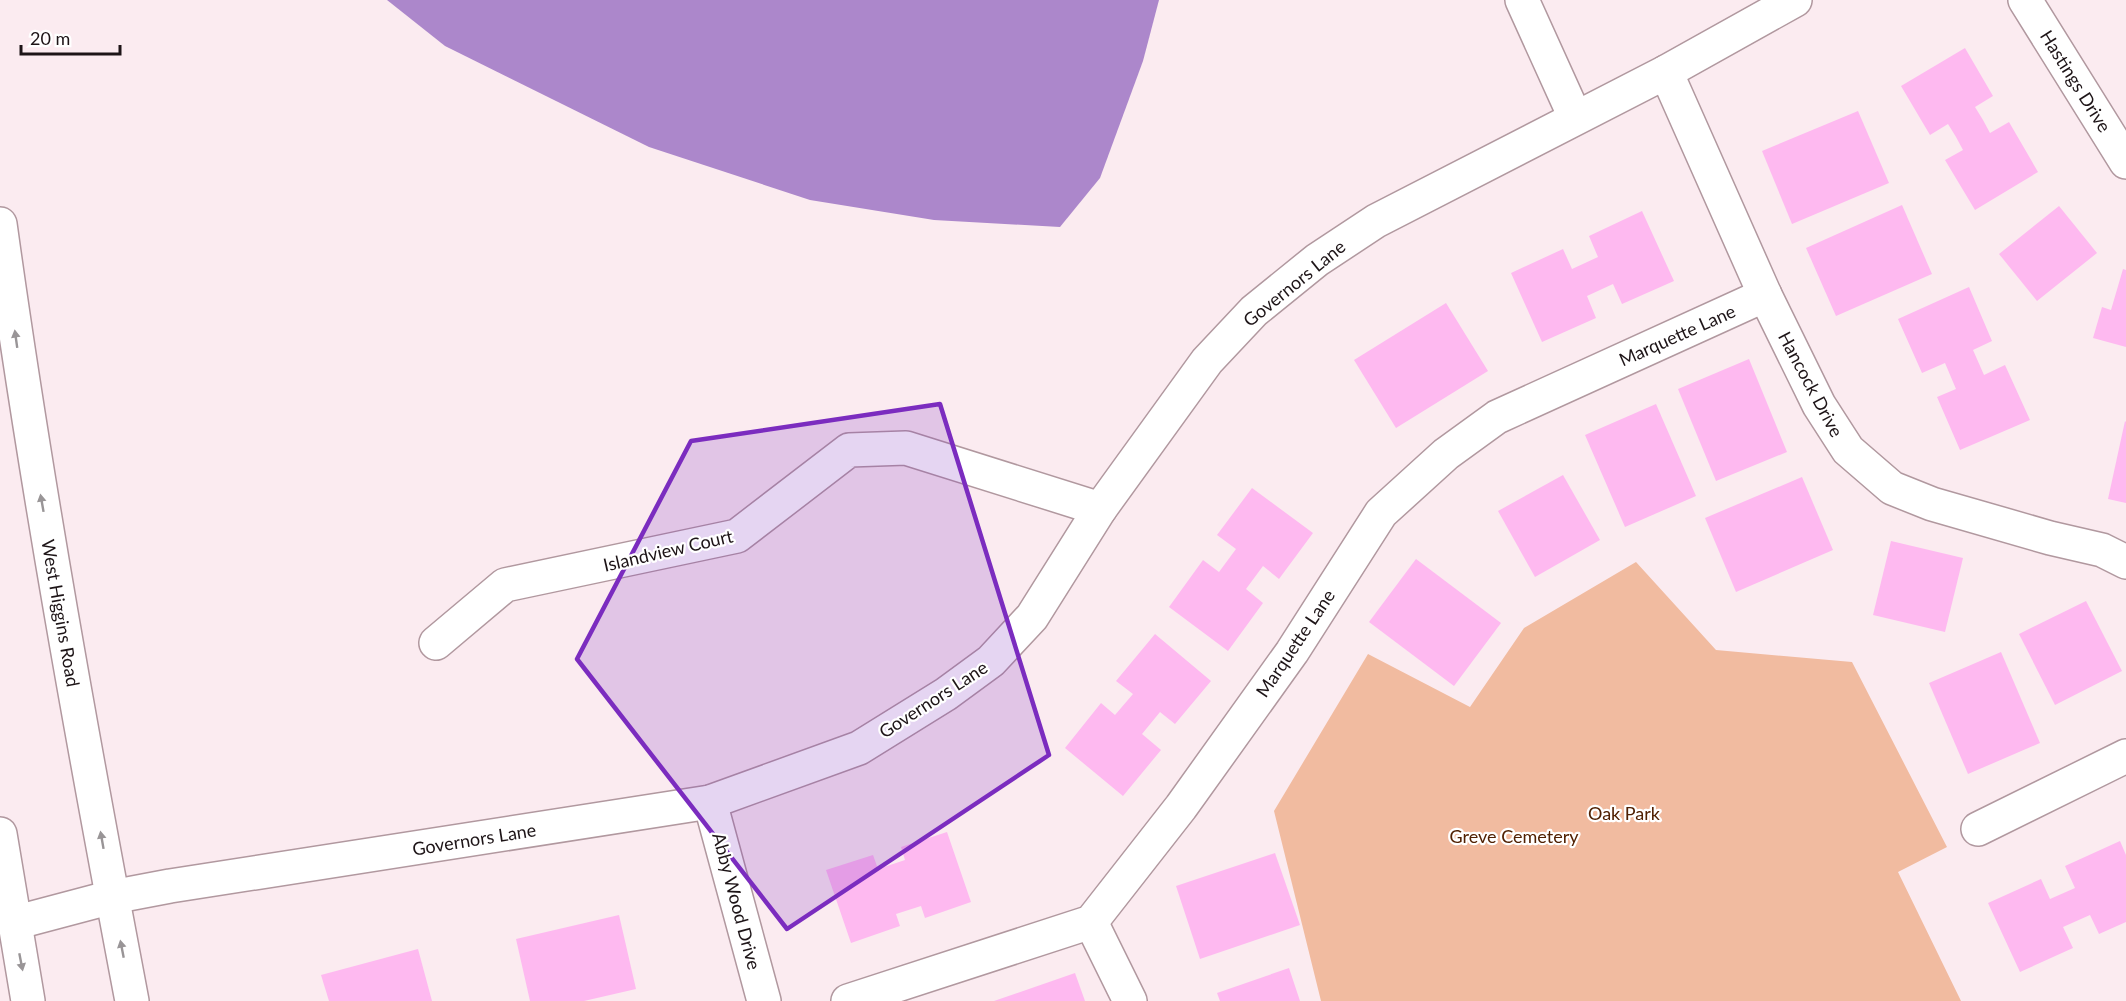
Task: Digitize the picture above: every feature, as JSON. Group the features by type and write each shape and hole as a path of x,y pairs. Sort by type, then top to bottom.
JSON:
{"street":[{"path":"1522,0 1575,117"},
{"name":"Governors Lane","path":"14,923 112,897 170,886 710,802 859,748 946,694 991,662 1032,617 1100,509 1208,361 1254,311 1317,260 1376,221 1666,72 1795,0"},
{"name":"Hastings Drive","path":"2025,0 2126,162"},
{"name":"Hancock Drive","path":"1666,72 1765,295 1819,405 1848,450 1892,488 1932,504 2050,538 2102,550 2126,562"},
{"name":"West Higgins Road","path":"0,224 41,502 132,1001"},
{"name":"Marquette Lane","path":"1090,922 1181,807 1292,652 1381,513 1446,454 1497,417 1765,295"},
{"name":"Islandview Court","path":"436,643 505,585 737,536 849,450 906,448 1100,509"},
{"path":"1978,829 2126,756"},
{"name":"Abby Wood Drive","path":"710,802 764,1001"},
{"path":"0,834 28,1001"},
{"path":"848,1001 1090,922 1130,1001"}],"highlighted area":[{"path":"940,404 1049,755 787,929 577,659 691,441"}],"green space":[{"name":"Oak Park","path":"1636,562 1716,650 1852,662 1947,847 1898,872 1961,1001 1321,1001 1274,811 1368,654 1470,707 1524,628"}],"shaded area":[{"path":"387,0 1159,0 1143,61 1100,178 1060,227 934,220 810,200 649,147 445,46"}],"building":[{"path":"1965,48 1993,96 1975,107 1990,133 2009,122 2038,172 1975,210 1945,160 1963,150 1956,137 1948,124 1930,135 1901,86"},
{"path":"1858,111 1889,183 1792,224 1762,151"},
{"path":"1902,205 1932,274 1836,316 1806,248"},
{"path":"2059,206 2097,253 2037,301 1999,254"},
{"path":"1642,211 1674,281 1622,304 1613,284 1587,296 1596,318 1542,342 1511,273 1563,249 1572,269 1598,257 1589,236"},
{"path":"2123,269 2126,270 2126,347 2093,338 2102,307 2111,310"},
{"path":"1969,287 1992,341 1973,350 1984,375 2005,365 2030,420 1960,450 1937,397 1956,389 1945,363 1922,373 1898,319"},
{"path":"1446,303 1488,371 1396,428 1354,360"},
{"path":"1749,359 1787,452 1716,481 1678,389"},
{"path":"1656,404 1696,496 1625,527 1585,435"},
{"path":"2126,422 2126,503 2108,499"},
{"path":"1563,475 1600,540 1535,577 1498,511"},
{"path":"1802,477 1833,550 1736,592 1705,518"},
{"path":"1252,488 1313,533 1279,579 1263,566 1246,589 1263,603 1228,651 1169,607 1203,560 1219,572 1236,549 1217,535"},
{"path":"1891,541 1963,558 1945,632 1873,615"},
{"path":"1416,559 1501,623 1454,686 1369,622"},
{"path":"2086,601 2122,671 2055,705 2019,634"},
{"path":"1155,634 1211,681 1175,724 1160,712 1142,734 1161,750 1123,796 1065,748 1101,703 1115,715 1133,694 1116,681"},
{"path":"2001,652 2040,743 1968,774 1929,683"},
{"path":"947,832 971,902 925,918 921,906 896,914 900,926 851,943 826,870 873,855 878,869 905,860 901,847"},
{"path":"2120,841 2126,855 2126,922 2099,934 2090,915 2063,927 2073,948 2020,972 1988,903 2041,879 2050,899 2075,888 2065,866"},
{"path":"1275,853 1300,925 1200,959 1176,886"},
{"path":"619,915 636,989 584,1001 530,1001 516,939"},
{"path":"418,949 432,1001 329,1001 321,975"},
{"path":"1289,968 1300,1001 1220,1001 1217,993"},
{"path":"1075,973 1085,1001 994,1001"}],"park label":[{"name":"Greve Cemetery","path":"1514,836"}]}
